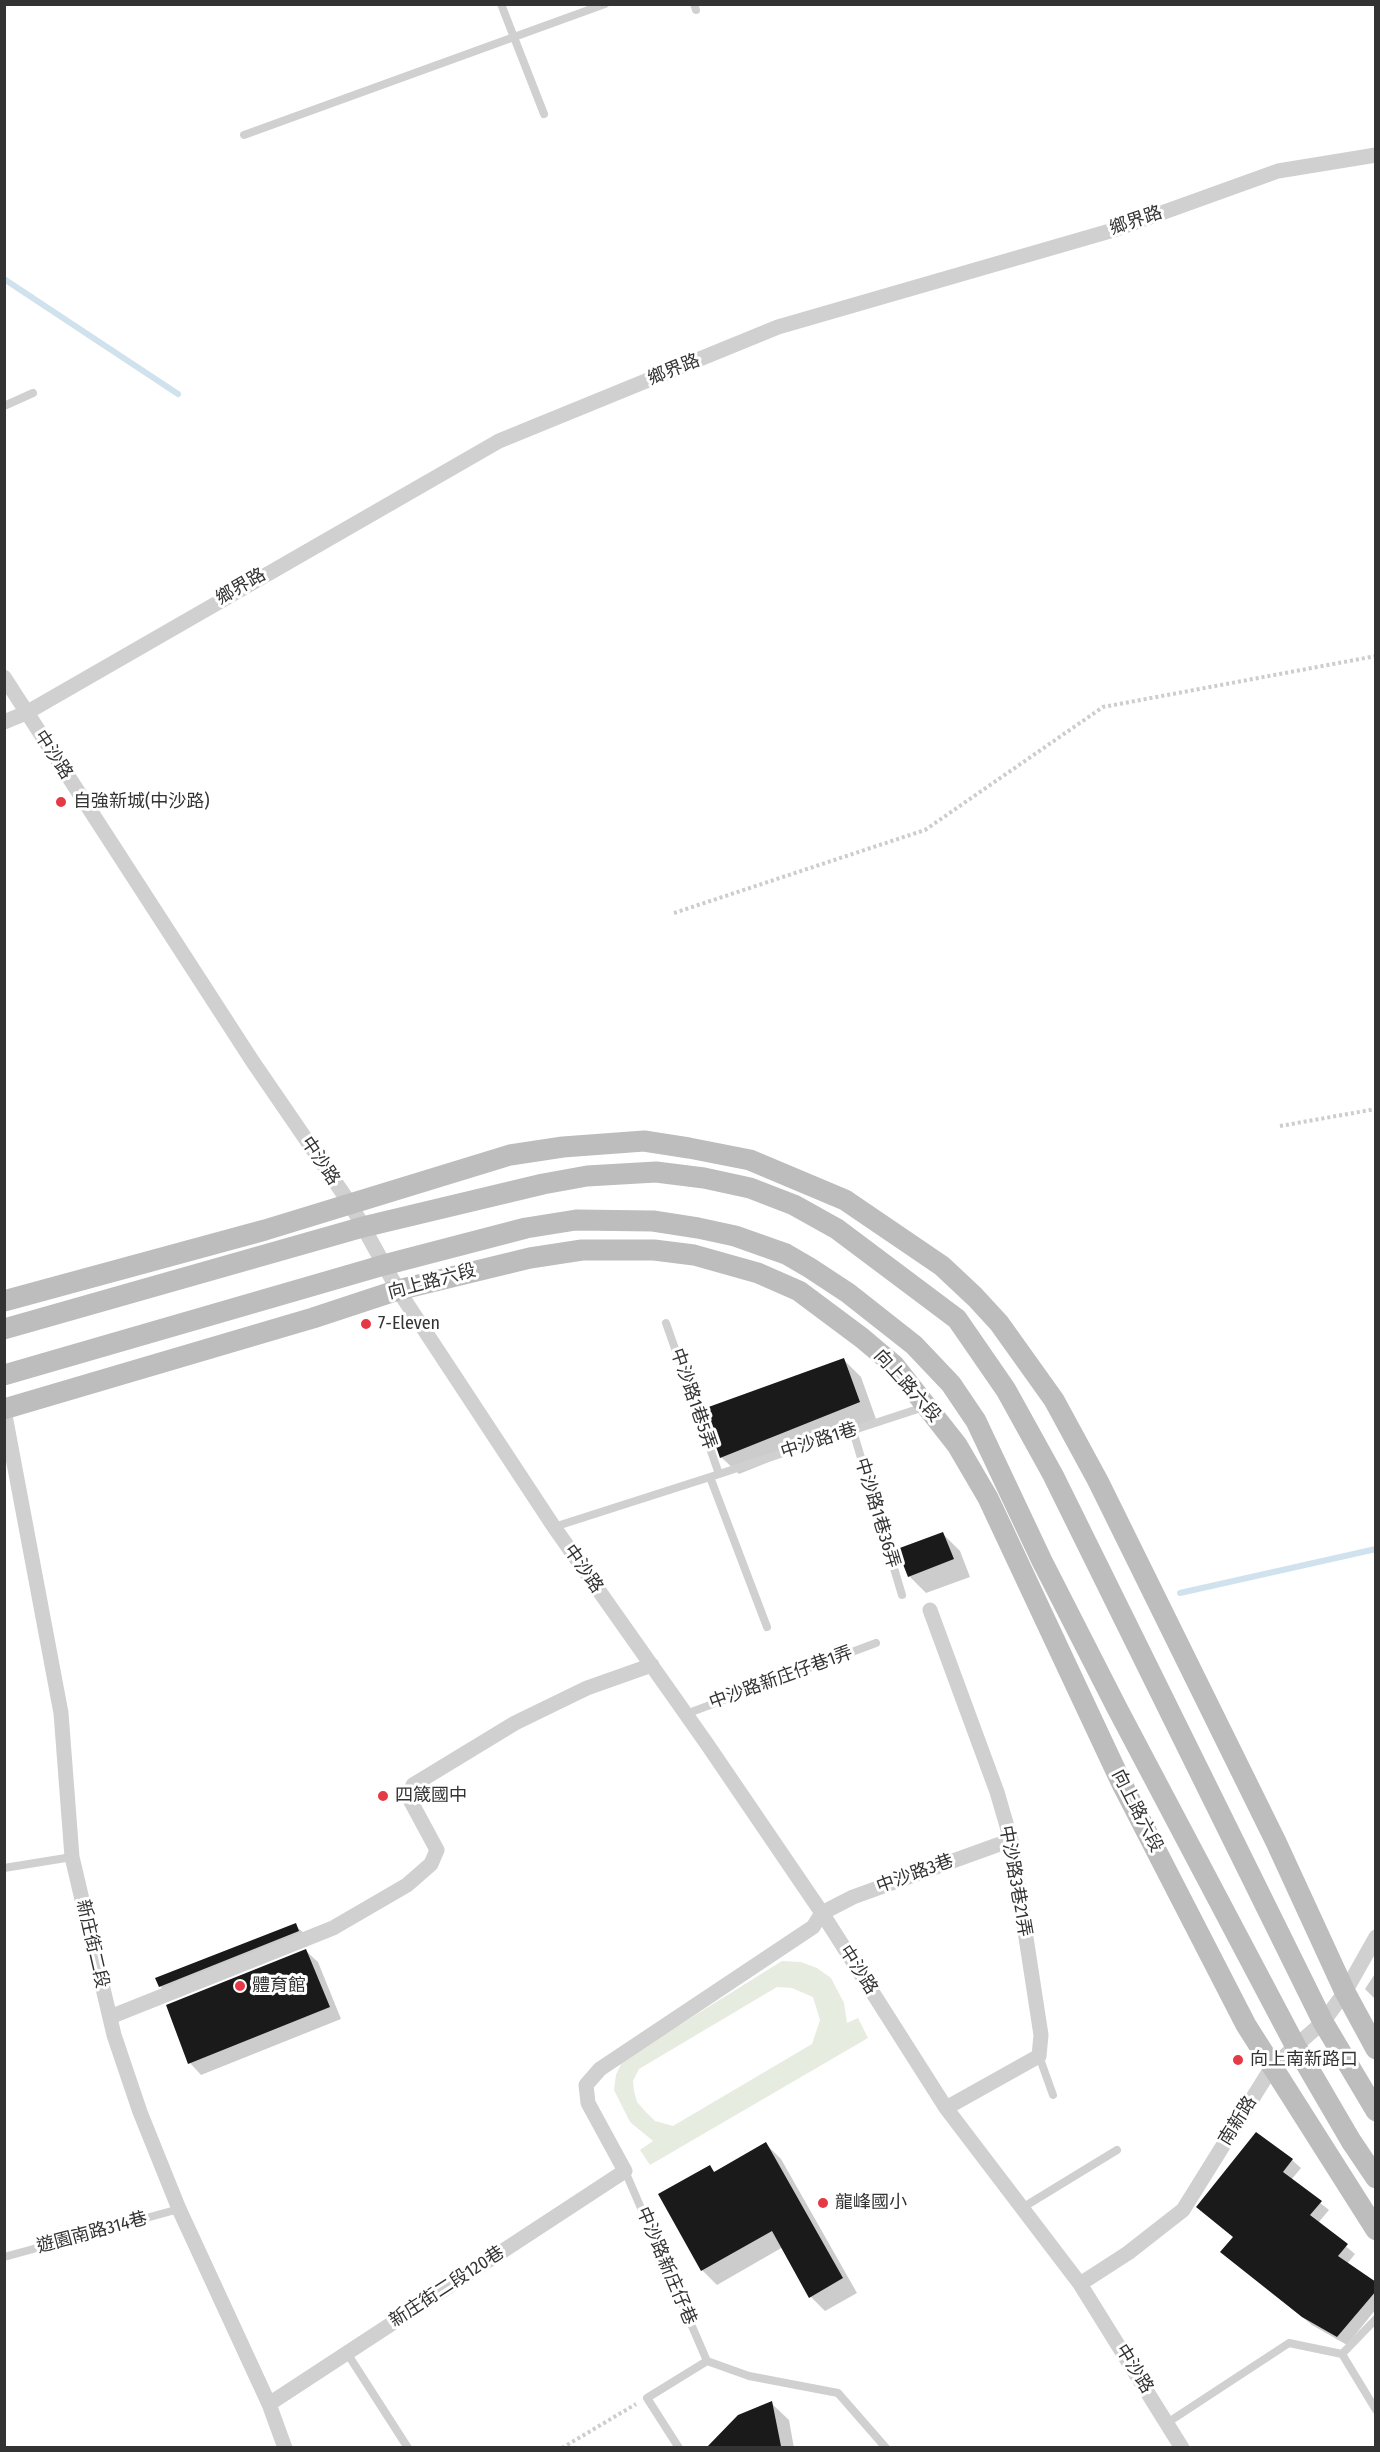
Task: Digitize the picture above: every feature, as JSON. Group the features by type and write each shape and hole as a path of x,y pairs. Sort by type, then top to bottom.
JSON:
{"main road":[{"path":"4,1301 351,1205 510,1155 563,1147 644,1141 750,1160 845,1200 942,1266 999,1323 1054,1400 1098,1481 1276,1842 1345,1992 1376,2049"},
{"path":"4,1329 363,1227 543,1184 587,1176 656,1172 704,1178 750,1188 794,1205 837,1229 957,1319 1006,1390 1053,1475 1323,2022 1376,2111"},
{"name":"向上路六段","path":"4,1375 384,1265 526,1228 576,1220 653,1221 698,1227 735,1236 794,1259 848,1293 914,1345 951,1384 976,1421 1058,1593 1295,2045 1351,2141 1376,2178"},
{"name":"向上路六段","path":"4,1410 313,1318 398,1290 530,1258 582,1250 654,1250 694,1255 758,1273 799,1292 878,1352 929,1406 957,1444 988,1498 1123,1786 1246,2025 1376,2230"}],"street":[{"name":"鄉界路","path":"4,722 26,713 499,441 778,327 1117,229 1278,171 1376,155"},
{"name":"中沙路","path":"4,677 253,1062 351,1205 398,1290 554,1527 822,1913 946,2109 1080,2284 1182,2448"},
{"name":"新庄街二段","path":"4,1410 61,1713 72,1857 110,2017 140,2112 179,2209 269,2404 285,2448"},
{"name":"中沙路3巷21弄","path":"930,1610 997,1792 1011,1840 1041,2035 1039,2056"},
{"path":"110,2017 333,1928 407,1885 431,1864 437,1850 409,1798 413,1785 515,1723 587,1688 652,1665"},
{"name":"中沙路3巷","path":"626,2171 588,2103 586,2085 600,2069 813,1927 822,1913 853,1897 1011,1840"},
{"name":"南新路","path":"1080,2284 1128,2253 1184,2210 1272,2067 1323,2022 1345,1992 1376,1937"},
{"path":"946,2109 1039,2056"},
{"name":"新庄街二段120巷","path":"269,2404 626,2171"}],"lane":[{"path":"501,4 544,114"},
{"path":"244,135 605,4"},
{"path":"4,406 33,393"},
{"name":"中沙路1巷5弄","path":"666,1323 719,1474"},
{"name":"中沙路1巷","path":"554,1527 929,1406"},
{"name":"中沙路1巷36弄","path":"853,1431 902,1595"},
{"path":"710,1477 767,1627"},
{"name":"中沙路新庄仔巷1弄","path":"686,1714 876,1643"},
{"path":"4,1868 72,1857"},
{"path":"1039,2056 1053,2095"},
{"path":"1022,2208 1117,2150"},
{"name":"中沙路新庄仔巷","path":"626,2171 707,2361"},
{"name":"遊園南路314巷","path":"4,2257 179,2209"},
{"path":"1342,2354 1376,2319"},
{"path":"1167,2422 1289,2343 1342,2354 1376,2410"},
{"path":"347,2353 408,2448"},
{"path":"679,2448 647,2398 707,2361 749,2376 838,2394 886,2448"}],"path":[{"path":"674,913 925,830 1103,707 1376,657"},
{"path":"1280,1126 1376,1109"},
{"path":"562,2448 647,2398"}],"shaded area":[{"path":"782,1961 801,1962 817,1968 831,1978 844,2003 847,2023 858,2018 868,2038 650,2165 640,2150 653,2141 630,2122 614,2090 616,2075 623,2060","holes":["777,1987 792,1988 813,1997 820,2020 812,2044 673,2126 655,2121 637,2102 633,2081 639,2069"]}],"building":[{"path":"844,1358 860,1402 720,1458 703,1409"},
{"path":"943,1532 954,1559 908,1577 897,1549"},
{"path":"296,1923 299,1931 159,1987 155,1978"},
{"name":"體育館","path":"306,1949 330,2007 188,2064 166,2005"},
{"path":"1256,2132 1293,2159 1283,2172 1322,2201 1310,2215 1348,2244 1338,2256 1376,2282 1376,2291 1337,2337 1302,2317 1220,2252 1233,2237 1196,2207"},
{"path":"766,2142 843,2278 809,2298 772,2231 701,2271 658,2194 710,2165 714,2172"},
{"path":"772,2401 781,2446 706,2448 738,2415"}],"waterway":[{"path":"4,279 178,394"},
{"path":"1180,1593 1376,1549"}],"place":[{"name":"自強新城(中沙路)","path":"61,802"},
{"name":"7-Eleven","path":"366,1324"},
{"name":"四箴國中","path":"383,1796"},
{"name":"體育館","path":"240,1986"},
{"name":"向上南新路口","path":"1238,2060"},
{"name":"龍峰國小","path":"823,2203"}]}
